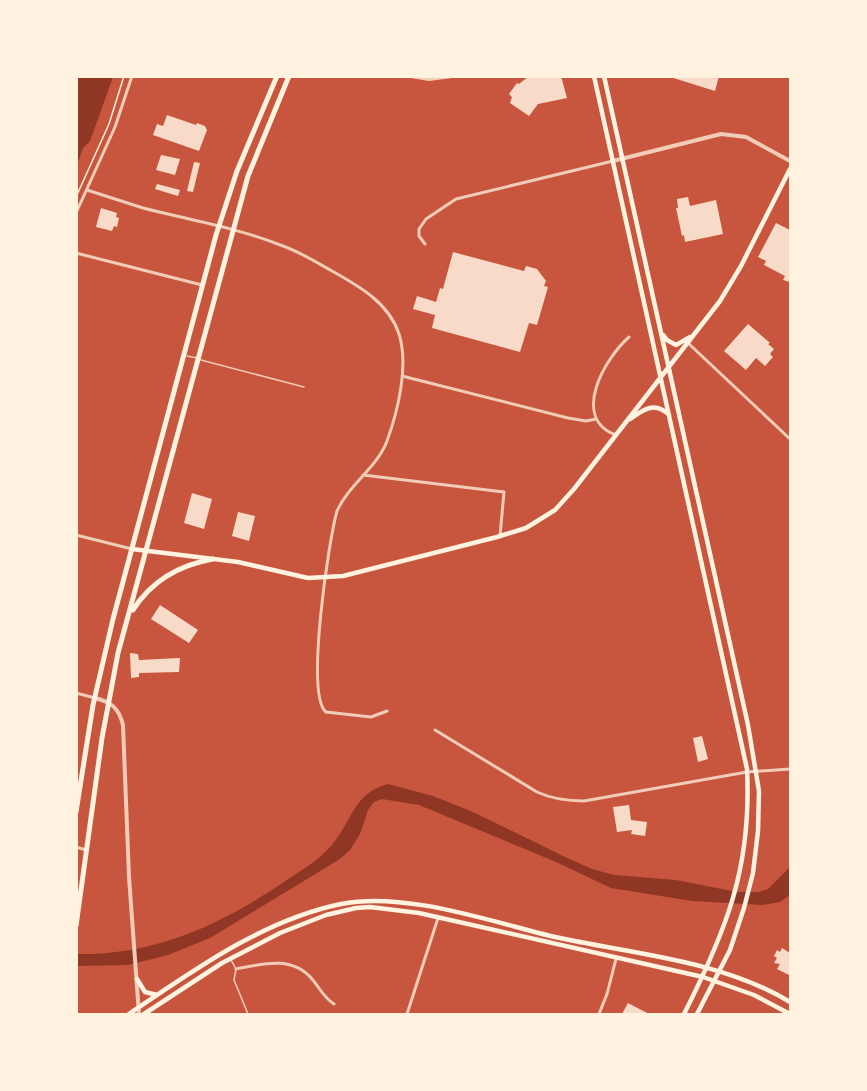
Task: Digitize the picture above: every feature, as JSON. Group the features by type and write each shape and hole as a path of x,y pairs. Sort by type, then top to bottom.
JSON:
{"main road":[{"path":"76,812 95,698 218,226 237,171 277,76"},
{"path":"76,926 102,738 118,653 252,164 289,76"},
{"path":"594,76 747,772 748,822 735,894 725,925 703,977 684,1014"},
{"path":"604,76 748,725 756,772 759,810 756,851 749,888 738,926 697,1014"},
{"path":"132,549 238,562 294,576 326,578 363,571 500,536 534,524 555,510 574,489 720,301 741,266 790,169"},
{"path":"661,333 676,345 695,334"},
{"path":"625,422 648,407 659,407 669,415"},
{"path":"129,616 142,596 165,575 188,565 213,559"},
{"path":"129,1014 236,946 283,923 316,910 363,901 412,903 557,937 644,954 718,972 764,987 790,1002"},
{"path":"144,1014 231,959 303,923 356,908 384,907 703,977 754,995 789,1013"},
{"path":"137,977 145,992 157,995"}],"street":[{"path":"76,213 115,127 132,76"},
{"path":"411,76 429,79 452,76"},
{"path":"425,244 419,236 419,229 426,219 456,199 711,135 731,134 754,141 790,160"},
{"path":"87,190 285,246 342,276 373,296 388,314 399,333 403,355 402,376 387,440 379,457 342,501 337,511 317,646 322,709 329,713 371,717 387,711"},
{"path":"76,253 202,285"},
{"path":"616,435 604,429 596,419 595,394 602,372 612,354 629,337"},
{"path":"688,343 790,439"},
{"path":"402,376 568,418 586,421 596,419"},
{"path":"363,475 504,492 500,536"},
{"path":"76,535 132,549"},
{"path":"76,693 109,702 119,712 123,728 129,877 139,1014"},
{"path":"435,730 537,792 562,800 584,801 747,772 790,769"},
{"path":"76,847 87,850"},
{"path":"407,1014 438,918"},
{"path":"599,1014 616,959"},
{"path":"236,969 273,962 290,964 309,975 334,1005"}],"lane":[{"path":"183,355 304,387"},
{"path":"231,959 236,969 234,980 248,1014"}],"path":[{"path":"76,197 109,124 124,76"}],"shaded area":[{"path":"77,76 113,77 90,141 83,148 77,165"},
{"path":"388,784 433,796 473,812 592,869 614,875 676,880 737,892 759,892 768,889 790,867 790,895 780,902 763,905 692,901 611,888 556,862 419,805 382,799 374,802 368,810 360,834 350,850 340,859 210,938 168,955 128,965 77,966 76,954 105,953 160,943 236,912 321,856 338,837 360,801 376,788"}],"building":[{"path":"529,76 561,76 567,98 538,104 529,116 510,103 512,97 509,94 517,83 519,84"},
{"path":"667,76 719,76 715,91"},
{"path":"167,115 205,126 207,130 199,151 153,135 157,124 163,126"},
{"path":"161,155 180,159 175,175 156,170"},
{"path":"194,162 200,163 193,192 187,191"},
{"path":"157,184 180,190 178,196 155,189"},
{"path":"688,197 690,206 716,200 723,234 685,242 676,208 678,208 677,199"},
{"path":"101,208 117,213 116,217 119,218 117,227 114,226 112,231 96,227"},
{"path":"776,223 790,230 790,282 783,280 785,276 764,265 766,261 758,257"},
{"path":"453,252 524,271 526,266 537,269 546,281 544,286 548,287 537,325 529,323 520,352 432,328 435,315 413,309 417,296 436,302 440,288 443,289"},
{"path":"748,324 774,349 770,354 773,357 765,366 756,358 746,370 724,351"},
{"path":"192,493 212,499 204,529 184,523"},
{"path":"238,512 255,516 249,541 232,536"},
{"path":"160,605 198,630 189,643 151,619"},
{"path":"130,653 138,654 139,660 180,658 179,672 139,673 139,677 131,678"},
{"path":"702,736 708,759 698,762 693,738"},
{"path":"629,805 631,820 647,822 645,836 631,834 632,830 617,832 613,807"},
{"path":"782,948 790,953 789,975 777,969 780,964 774,963 777,950 780,952"},
{"path":"628,1003 649,1014 622,1014"}]}
